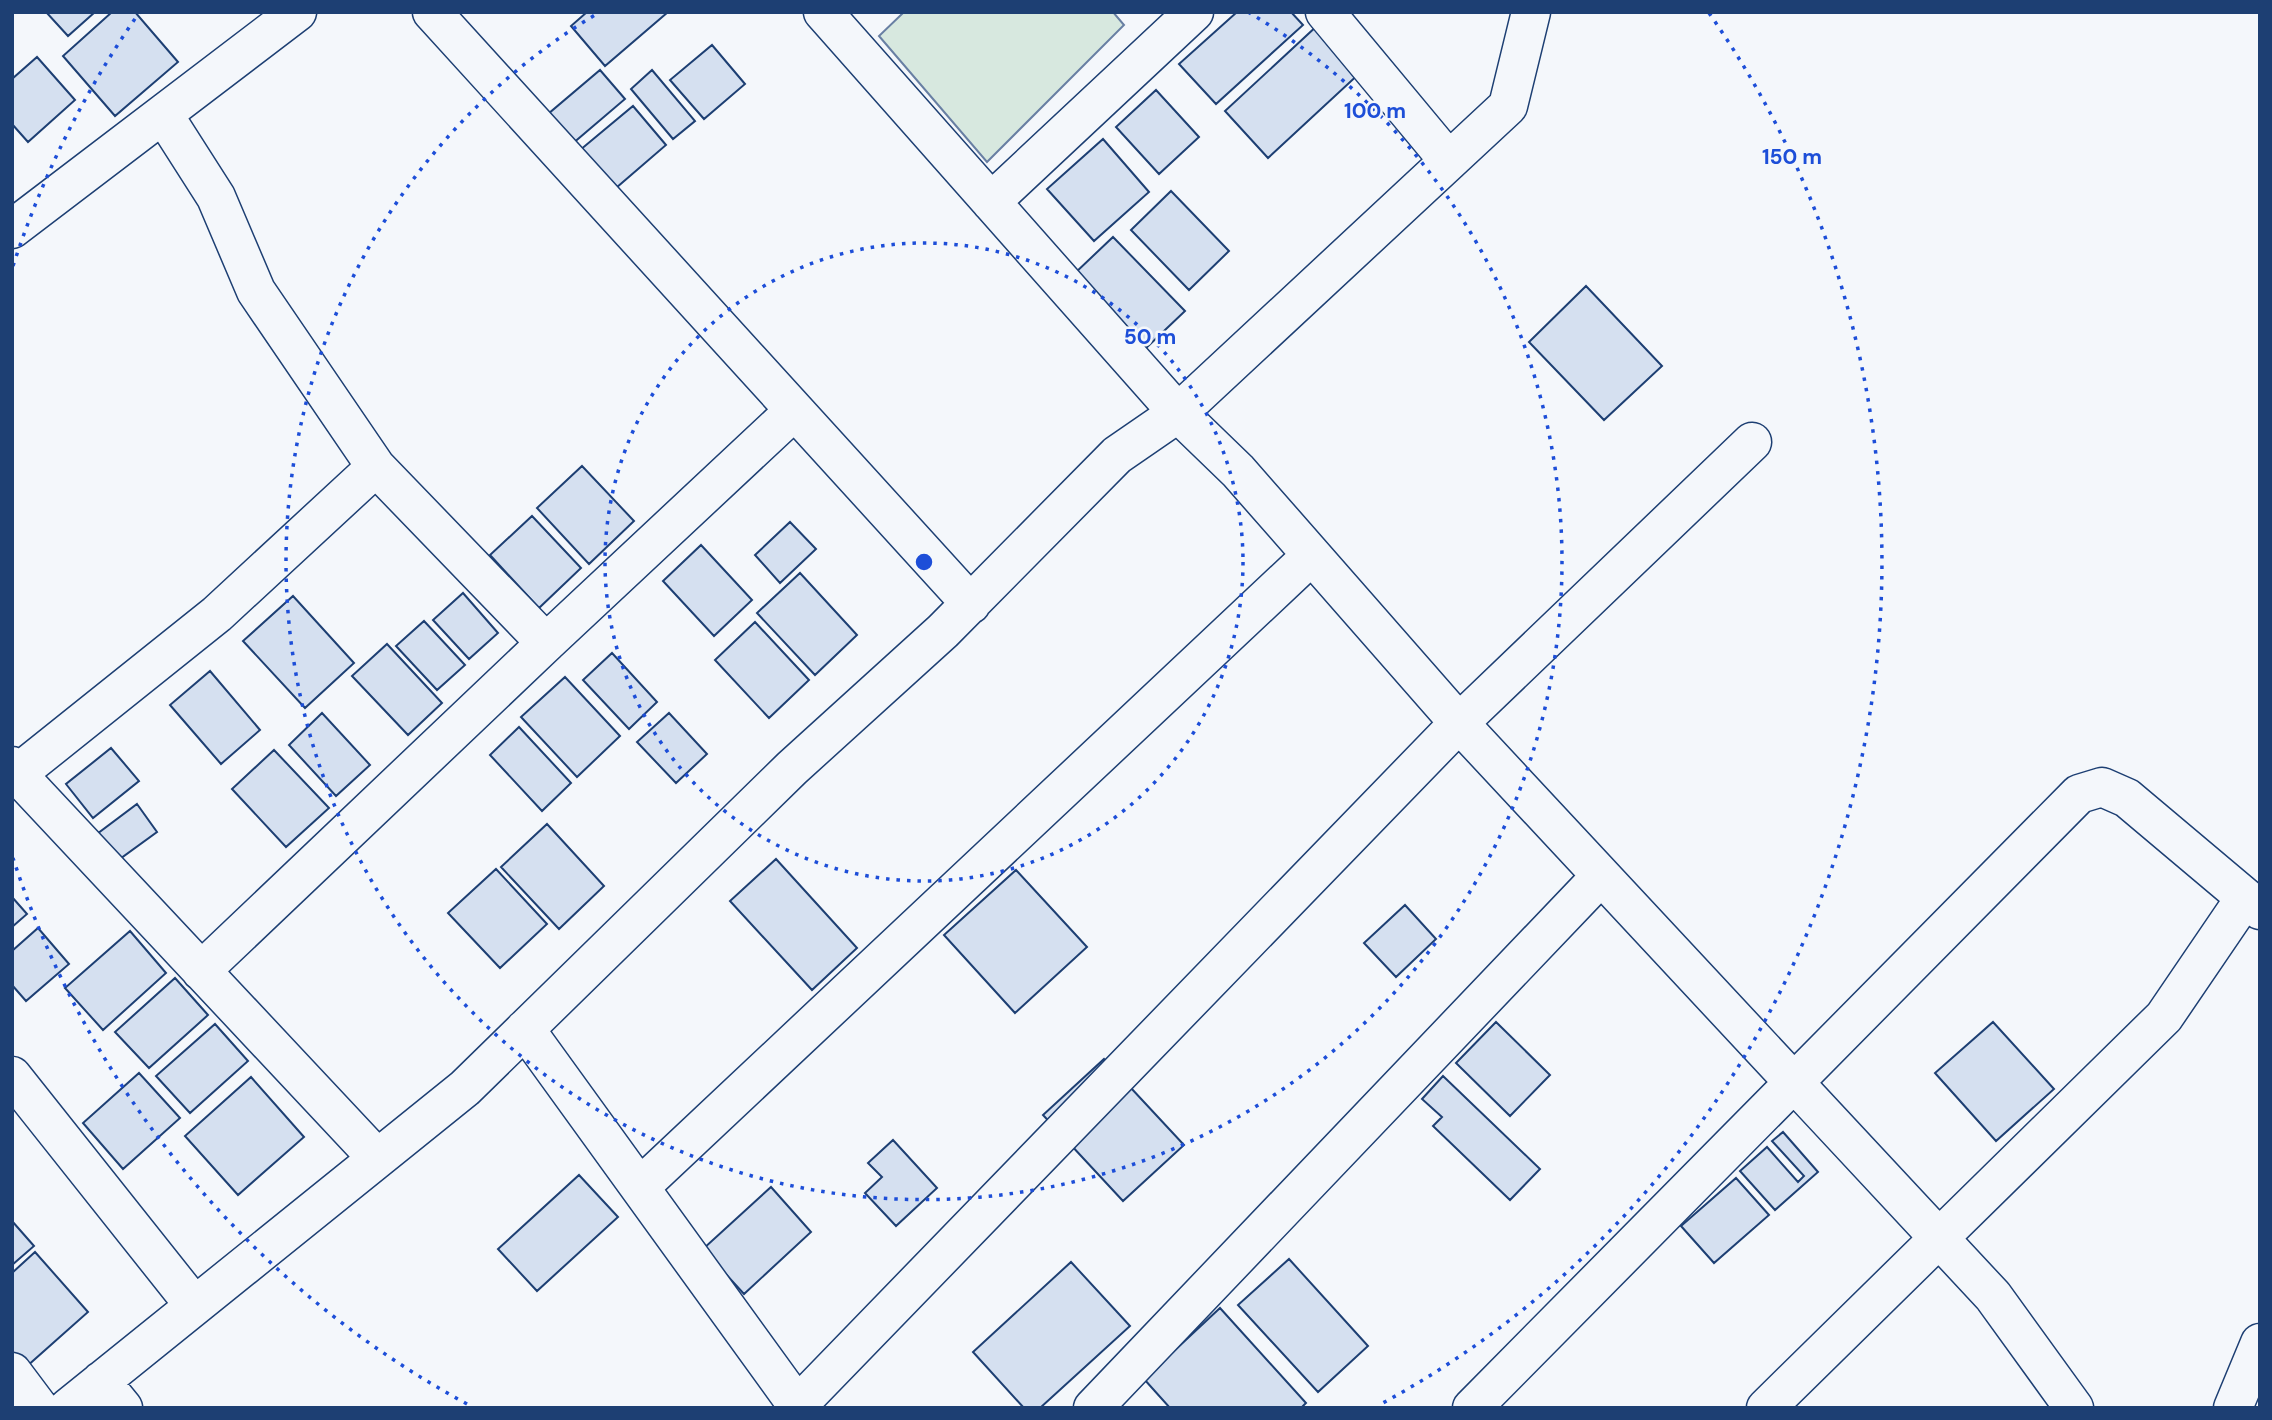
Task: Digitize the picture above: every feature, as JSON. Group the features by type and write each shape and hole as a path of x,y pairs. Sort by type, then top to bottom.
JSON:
{"street":[{"path":"12,229 297,12"},
{"path":"432,12 971,604"},
{"path":"823,12 1178,413 1238,471 1459,723 1993,1296 2074,1408"},
{"path":"991,202 1194,12"},
{"path":"1325,12 1449,161"},
{"path":"68,1408 112,1394 194,1305 465,1088 792,768 971,604 1117,455 1178,413 1508,106 1531,12"},
{"path":"163,114 216,197 256,291 376,467 546,643"},
{"path":"201,971 794,411"},
{"path":"525,1029 796,1407 1459,723 1752,442"},
{"path":"376,467 217,614 15,770 377,1158"},
{"path":"640,1187 1311,556"},
{"path":"1472,1408 2079,793 2102,787 2127,798 2252,904 2164,1017 1766,1408"},
{"path":"1093,1408 1601,876"},
{"path":"12,1076 194,1305"},
{"path":"2233,1408 2260,1343"},
{"path":"12,1372 39,1408"}],"shaded area":[{"path":"904,12 1113,12 1124,25 987,162 879,36"}],"building":[{"path":"46,12 95,12 68,36"},
{"path":"112,12 135,12 178,62 115,116 63,56"},
{"path":"587,12 668,12 605,66 571,26"},
{"path":"1237,12 1291,12 1303,25 1216,104 1179,64"},
{"path":"1319,24 1362,71 1268,158 1225,111"},
{"path":"712,45 745,84 704,119 670,80"},
{"path":"37,57 75,100 28,142 12,124 12,79"},
{"path":"600,70 625,99 565,150 541,120"},
{"path":"652,70 695,121 673,139 631,89"},
{"path":"1156,90 1199,137 1159,174 1116,127"},
{"path":"633,106 666,145 602,200 568,160"},
{"path":"1103,139 1149,192 1094,241 1047,189"},
{"path":"1171,191 1229,251 1189,290 1131,230"},
{"path":"1113,237 1185,311 1145,349 1074,274"},
{"path":"1586,286 1662,366 1604,420 1529,342"},
{"path":"582,466 634,521 589,564 537,508"},
{"path":"532,516 581,568 539,608 490,555"},
{"path":"790,522 816,549 780,583 755,555"},
{"path":"701,545 752,600 714,636 663,581"},
{"path":"800,573 857,635 815,675 757,613"},
{"path":"463,593 498,633 469,659 433,620"},
{"path":"293,596 354,663 305,708 243,641"},
{"path":"424,621 465,665 437,690 396,646"},
{"path":"755,622 809,680 769,718 715,660"},
{"path":"387,644 442,703 408,735 352,676"},
{"path":"612,653 657,702 629,729 583,680"},
{"path":"210,671 260,730 221,764 170,705"},
{"path":"565,677 620,736 577,777 521,717"},
{"path":"322,713 370,765 336,796 289,745"},
{"path":"669,713 707,754 676,783 637,742"},
{"path":"519,727 571,783 542,811 490,755"},
{"path":"111,748 139,781 93,818 66,784"},
{"path":"274,750 329,808 286,847 232,789"},
{"path":"137,804 157,832 117,861 97,834"},
{"path":"547,824 604,886 559,929 501,867"},
{"path":"776,859 857,948 812,990 730,901"},
{"path":"496,869 547,924 500,968 448,913"},
{"path":"1016,870 1087,947 1015,1013 944,935"},
{"path":"12,897 27,914 12,927"},
{"path":"1405,905 1436,939 1396,977 1364,943"},
{"path":"38,928 69,964 26,1001 12,985 12,951"},
{"path":"130,931 166,973 103,1030 65,988"},
{"path":"175,978 208,1015 149,1068 115,1032"},
{"path":"1496,1022 1550,1075 1510,1116 1456,1063"},
{"path":"1993,1022 2054,1089 1996,1141 1935,1073"},
{"path":"215,1024 248,1061 190,1113 156,1076"},
{"path":"1104,1059 1184,1145 1123,1201 1043,1115"},
{"path":"139,1073 180,1118 123,1169 83,1123"},
{"path":"1443,1076 1540,1169 1510,1200 1433,1126 1442,1117 1422,1099"},
{"path":"251,1077 304,1137 238,1195 185,1136"},
{"path":"1783,1132 1818,1172 1775,1210 1740,1171 1767,1147 1798,1182 1804,1176 1772,1141"},
{"path":"893,1140 937,1188 896,1226 865,1193 882,1177 868,1163"},
{"path":"579,1175 618,1217 537,1291 498,1249"},
{"path":"1736,1178 1769,1215 1714,1263 1681,1226"},
{"path":"771,1187 811,1232 744,1294 703,1249"},
{"path":"12,1221 34,1246 12,1265"},
{"path":"35,1252 88,1312 26,1367 12,1351 12,1273"},
{"path":"1289,1259 1368,1346 1318,1392 1238,1305"},
{"path":"1071,1262 1130,1326 1040,1408 1024,1408 973,1352"},
{"path":"1220,1308 1306,1403 1301,1408 1170,1408 1144,1379"}]}
